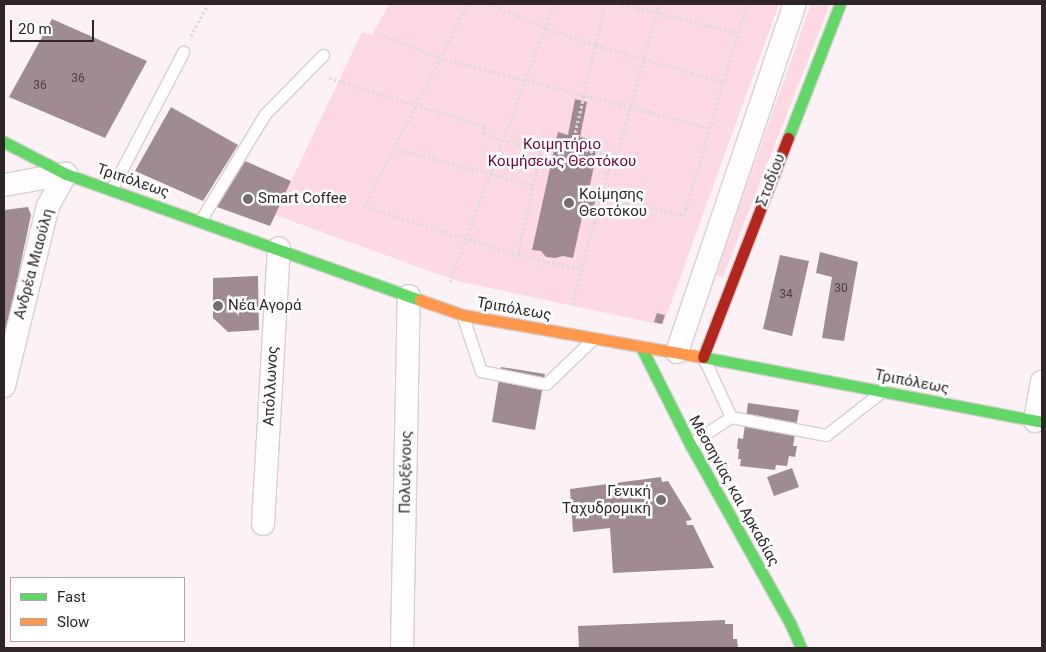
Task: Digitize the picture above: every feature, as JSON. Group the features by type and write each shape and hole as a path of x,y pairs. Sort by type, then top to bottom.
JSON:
{"main road":[{"name":"Σταδίου","path":"703,357 840,4"},
{"name":"Τριπόλεως","path":"4,142 66,174 279,248 463,315 677,352 1039,421"},
{"name":"Μεσσηνίας και Αρκαδίας","path":"641,347 690,444 790,623 801,648"}],"street":[{"path":"677,352 795,4"},
{"path":"4,185 66,174"},
{"name":"Ανδρέα Μιαούλη","path":"4,386 48,206 66,174"},
{"name":"Απόλλωνος","path":"263,524 279,248"},
{"name":"Πολυξένους","path":"402,648 409,296"},
{"path":"1039,421 1042,382"}],"lane":[{"path":"111,190 183,52"},
{"path":"200,220 265,114 323,55"},
{"path":"463,315 481,371 546,384 594,339"},
{"path":"703,357 731,417"},
{"path":"690,444 731,417 826,435 881,392"}],"path":[{"path":"183,52 208,4"},
{"path":"468,4 364,206 518,255 582,269"},
{"path":"490,4 546,28 596,45 724,82"},
{"path":"448,288 554,4"},
{"path":"572,147 605,4"},
{"path":"622,4 738,33"},
{"path":"570,310 612,157 619,149 659,4"},
{"path":"601,198 684,215 747,4"},
{"path":"380,34 440,58 711,128"},
{"path":"338,82 486,127 483,134 540,151"},
{"path":"518,255 543,139 612,157"},
{"path":"394,148 533,185"}],"green space":[{"name":"Κοιμητήριο Κοιμήσεως Θεοτόκου","path":"389,4 779,4 663,325 457,281 275,215 362,32 372,35"},
{"path":"811,4 830,4 723,277 715,275"}],"building":[{"path":"52,19 147,61 105,138 9,97"},
{"name":"Κοίμησης Θεοτόκου","path":"575,99 587,102 580,137 599,141 588,195 596,197 593,210 584,208 573,258 563,256 555,258 546,257 541,251 532,250 558,132 568,135"},
{"path":"171,107 238,145 203,201 135,171"},
{"path":"245,161 291,181 270,226 217,207"},
{"path":"28,207 31,215 4,342 4,210"},
{"path":"820,252 858,262 844,341 822,338 832,277 816,273"},
{"path":"780,255 809,261 792,336 763,329"},
{"path":"258,276 259,330 228,332 213,318 213,278"},
{"path":"657,313 665,315 662,324 654,322"},
{"path":"501,367 545,374 535,430 492,422"},
{"path":"748,403 799,410 793,446 797,446 795,457 789,456 787,466 776,465 775,470 740,466 741,459 738,459 739,449 737,449 738,438 743,439"},
{"path":"792,468 799,487 774,496 767,477"},
{"path":"661,477 662,482 668,481 692,520 686,521 687,525 693,525 714,568 613,573 610,528 573,532 570,489"},
{"path":"725,620 725,624 733,624 733,639 737,639 738,648 579,648 578,626"}],"traffic: fast":[{"path":"788,138 840,4"},
{"path":"4,142 66,174 420,300"},
{"path":"641,347 690,444 790,623 801,648"},
{"path":"702,357 1042,422"}],"traffic: slow":[{"path":"420,300 463,315 702,357"}],"traffic: jam":[{"path":"703,357 788,138"}],"place":[{"name":"Smart Coffee","path":"248,199"},
{"name":"Κοίμησης Θεοτόκου","path":"569,203"},
{"name":"Νέα Αγορά","path":"218,306"},
{"name":"Γενική Ταχυδρομική","path":"661,500"}]}
